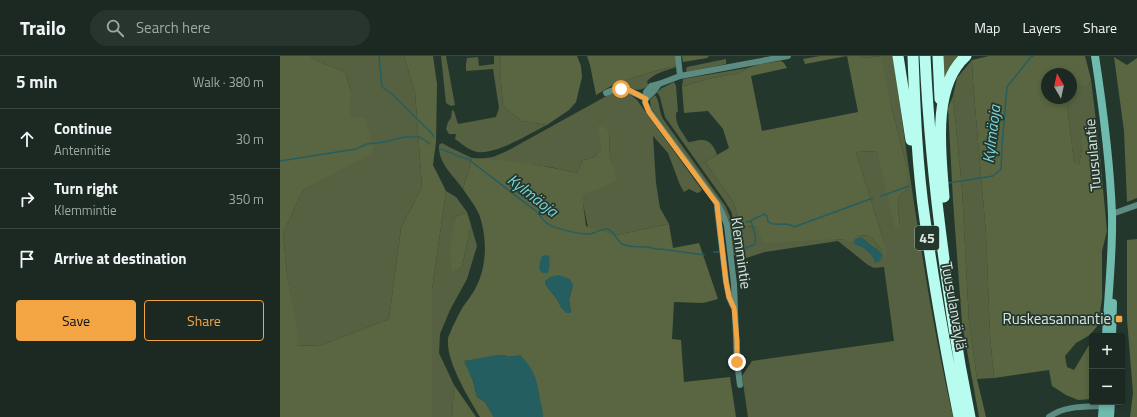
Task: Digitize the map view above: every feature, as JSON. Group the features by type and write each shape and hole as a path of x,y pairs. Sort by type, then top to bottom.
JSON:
{"highway":[{"path":"898,56 924,218"},
{"name":"Tuusulanväylä","path":"913,56 924,218 959,417"},
{"name":"Tuusulanväylä","path":"925,56 927,99 940,234 963,384 970,417"},
{"path":"938,56 949,296"},
{"path":"940,118 943,99 948,83 954,70 960,61 966,56"}],"main road":[{"name":"Tuusulantie","path":"1095,56 1105,131 1112,214 1114,282 1112,333"},
{"name":"Tuusulantie","path":"1106,333 1112,251"},
{"path":"1102,417 1107,405"},
{"path":"1107,405 1110,417"}],"street":[{"path":"678,56 680,76"},
{"path":"765,60 773,56"},
{"path":"606,93 618,89 624,89 646,99 646,92 651,86 680,76 788,56"},
{"name":"Klemmintie","path":"646,99 645,102 649,112 717,204 726,282 729,297 734,308 737,340 737,362 740,385"},
{"path":"1112,214 1137,205"},
{"path":"1049,417 1063,410 1100,405"}],"green space":[{"path":"280,56 311,56 313,59 345,72 351,92 350,118 365,117 374,152 303,190 283,233 287,275 298,335 297,346 322,345 389,319 401,228 422,187 415,92 404,56 433,56 437,84 436,142 433,165 446,191 432,290 432,417 280,417"},
{"path":"311,56 404,56 415,92 422,187 401,228 389,319 322,345 296,346 283,233 303,190 334,172 349,118 351,92 345,72 313,59"},
{"path":"441,56 446,56 455,105 451,106 446,103"},
{"path":"494,56 501,56 500,69 503,106 522,121 547,125 501,148 482,152 474,151 455,139 456,134 449,134 446,129 451,118 452,110 454,111 458,124 496,117 499,108 493,69 466,71 467,58 478,57 479,66 494,64"},
{"path":"501,56 577,56 581,66 582,77 576,102 569,110 547,125 522,121 503,106 500,69"},
{"path":"587,56 676,56 676,66 618,82 596,95"},
{"path":"682,56 709,56 707,58 683,62"},
{"path":"820,56 847,56 805,64 803,59"},
{"path":"847,56 860,56 863,58 881,56 893,113 907,167 907,189 899,196 898,206 900,227 895,228 877,151 856,152 887,254 883,263 882,250 870,236 858,235 850,243 845,240 835,239 763,243 757,227 740,224 734,203 705,162 729,148 723,129 708,111 684,113 682,87 707,79 740,73 747,68 761,64 781,61 787,68 751,76 762,131 858,112"},
{"path":"860,56 880,56 863,58"},
{"path":"880,56 893,56 912,192 943,372 953,417 748,417 742,376 752,361 894,341 884,267 874,268 868,265 838,241 765,252 743,259 742,246 737,246 734,221 731,211 665,117 660,97 657,92 674,82 676,86 678,111 676,113 676,118 678,126 688,142 704,140 709,142 713,147 717,155 705,162 734,203 740,224 745,226 845,240 858,235 870,236 882,250 883,262 884,242 856,152 877,151 900,226 898,206 899,196 907,189 907,167","holes":["861,237 878,250 873,256 862,246"]},
{"path":"942,56 962,56 943,88"},
{"path":"989,56 1085,56 1091,79 1089,85 1077,85 1077,68 1041,68 1041,104 1067,104 1074,162 1079,165 1082,148 1082,123 1093,158 1099,146 1107,231 1102,251 1102,299 1098,325 1092,333 1089,333 1089,336 1076,343 1065,356 1067,367 1074,370 1089,345 1089,399 1078,400 1066,395 1052,386 1049,370 994,378 990,336 986,234 972,60"},
{"path":"1114,57 1127,65 1137,58 1137,198 1127,202 1124,131"},
{"path":"726,59 726,64 687,72 686,70 687,67"},
{"path":"972,60 986,234 990,336 994,378 977,379 969,322 962,189 953,96 957,78"},
{"path":"676,66 653,76 647,81 648,85 645,88 639,90 612,85 618,82"},
{"path":"747,68 740,73 707,79 682,87 683,79"},
{"path":"1091,79 1099,146 1093,158 1083,125 1082,148 1079,166 1074,162 1067,104 1077,104 1077,85 1089,85"},
{"path":"624,91 637,100 702,190 697,193 689,189 684,192 668,153 653,136 656,183 660,208 669,224 616,235 588,227 581,195 612,164 610,157 609,134 595,157 583,160 577,173 550,167 500,160 478,159 493,157 507,151 612,93"},
{"path":"655,95 658,100 663,119 726,207 731,220 736,255 734,256 729,222 725,213 651,108 650,100"},
{"path":"953,96 962,189 969,322 977,379 986,417 979,417 962,323 948,108"},
{"path":"598,125 606,128 609,134 610,157 617,181 582,195 586,226 616,235 669,224 673,248 699,243 718,299 703,303 674,302 672,339 681,340 684,382 730,377 736,417 543,417 541,405 513,356 509,357 504,355 465,361 473,381 477,397 485,402 494,417 480,417 459,380 448,348 448,338 463,306 472,294 482,273 485,254 484,233 479,214 463,189 472,158 525,163 577,173 583,160 595,157 601,149","holes":["545,284 573,285 569,300 571,312 561,307 557,299"]},
{"path":"442,143 472,158 463,189 441,158 439,145"},
{"path":"446,191 456,197 467,212 455,217 452,274 462,267 471,225 477,246 467,279 450,310 440,334 439,353 454,385 452,417 432,417 432,290"},
{"path":"467,212 471,225 462,267 452,274 450,249 455,217"},
{"path":"1137,239 1137,417 1130,417 1133,393 1127,319 1127,240"},
{"path":"454,385 476,417 452,417"}],"water":[{"path":"861,237 882,254 880,261 875,263 874,259 867,250 854,244 855,239"},
{"path":"542,256 549,256 550,262 548,273 544,273 540,271 539,265"},
{"path":"559,275 570,279 573,285 569,300 571,313 566,313 545,284 545,281 550,277"},
{"path":"504,355 509,357 520,355 526,361 535,378 543,417 494,417 485,402 477,397 473,381 464,361"}],"waterway":[{"name":"Kylmäoja","path":"379,56 382,87 391,93 429,130 434,137"},
{"name":"Kylmäoja","path":"948,183 993,176 1001,169 1007,87 1033,56"},
{"name":"Kylmäoja","path":"280,161 356,149 367,144 385,142 404,137 420,137 430,144"},
{"name":"Kylmäoja","path":"441,149 468,159 537,212 551,226 585,234 591,234 602,229 607,229 611,231 622,244 628,246 648,247 704,255"},
{"name":"Kylmäoja","path":"881,196 909,186"},
{"name":"Kylmäoja","path":"745,248 754,245 756,239 751,221 765,214 768,222 771,224 787,224 794,227 873,198"},
{"name":"Kylmäoja","path":"746,222 751,221"},
{"name":"Kylmäoja","path":"714,252 719,252"}],"place":[{"name":"Ruskeasannantie","path":"1119,319"}],"route":[{"path":"621,89 629,90 646,99 645,102 649,112 717,204 726,282 729,297 734,308 737,340 737,362"}]}
